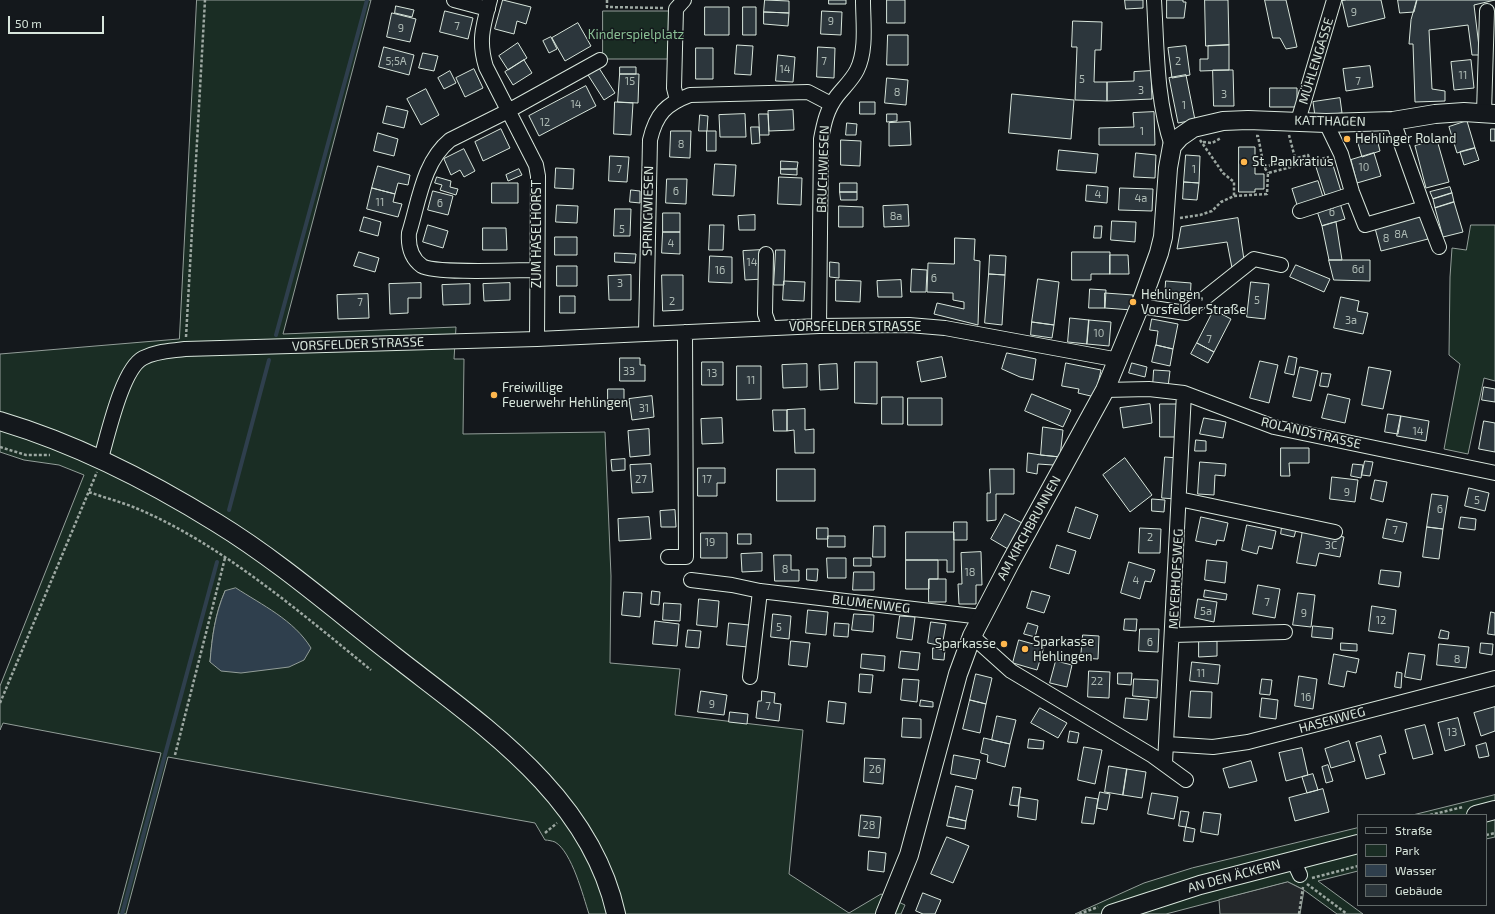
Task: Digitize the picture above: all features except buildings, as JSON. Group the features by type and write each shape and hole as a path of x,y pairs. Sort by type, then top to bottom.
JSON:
{"main road":[{"name":"KATTHAGEN","path":"1172,146 1186,132 1204,124 1248,120 1326,123 1393,121 1435,114 1464,112 1490,114"},
{"name":"AM KIRCHBRUNNEN","path":"885,914 909,855 958,674 972,636 1105,390 1140,306 1159,253 1163,237 1168,168 1172,146"},
{"path":"0,421 42,434 99,467 178,500 218,523 270,559 500,740 546,784 570,812 585,836 604,874 616,914"},
{"path":"1480,814 1495,810"},
{"name":"AN DEN ÄCKERN","path":"1111,914 1200,885 1296,868 1357,844"}],"street":[{"name":"ZUM HASELHORST","path":"454,0 489,5 482,32 483,56 486,67 536,165 538,176 537,339"},
{"name":"BRUCHWIESEN","path":"819,326 822,139 824,120 831,104 850,83 858,68 863,49 863,0"},
{"path":"1154,0 1158,67 1164,116 1172,146"},
{"name":"MÜHLENGASSE","path":"1298,121 1334,0"},
{"path":"677,100 674,88 680,4"},
{"path":"1487,11 1490,114"},
{"path":"537,270 435,269 424,266 416,260 408,243 430,164 450,140 508,111 600,60"},
{"name":"SPRINGWIESEN","path":"646,333 650,140 654,122 665,109 677,100 690,95 808,92 831,104"},
{"path":"1393,121 1424,208 1440,247"},
{"path":"1326,123 1341,154 1352,193 1365,225 1424,208"},
{"path":"1300,211 1352,193"},
{"path":"766,254 765,314 770,328"},
{"path":"1140,306 1186,313 1254,259 1281,265"},
{"name":"VORSFELDER STRASSE","path":"99,467 124,383 131,369 142,358 154,353 185,349 537,339 819,326 909,325 945,328 1118,360"},
{"path":"668,557 686,557 685,332"},
{"name":"ROLANDSTRASSE","path":"1105,390 1150,389 1184,394 1274,427 1495,473"},
{"name":"MEYERHOFSWEG","path":"1165,763 1173,635 1184,394"},
{"path":"1180,499 1336,532"},
{"name":"BLUMENWEG","path":"691,580 732,585 760,591 982,617"},
{"path":"750,677 760,591"},
{"path":"1173,635 1285,632"},
{"path":"972,636 1011,671 1165,763 1186,780"},
{"name":"HASENWEG","path":"1167,744 1214,747 1248,742 1495,678"}],"path":[{"path":"185,349 204,0"},
{"path":"607,0 607,8 680,4"},
{"path":"1281,135 1289,134 1295,158"},
{"path":"1226,136 1212,143 1201,142 1224,173 1234,182 1234,196"},
{"path":"1252,136 1266,136"},
{"path":"1186,217 1212,211 1221,202 1234,196 1267,194 1268,173 1264,167 1258,136"},
{"path":"1268,173 1341,154"},
{"path":"1264,167 1308,155 1310,161"},
{"path":"0,447 26,455 56,454"},
{"path":"0,703 99,467"},
{"path":"89,492 137,509 163,521 225,558 271,591 371,670"},
{"path":"175,755 225,558"},
{"path":"1296,868 1303,880 1357,866"},
{"path":"1299,914 1303,881 1347,914"}],"green space":[{"path":"197,0 371,0 283,334 456,327 454,359 464,359 463,434 605,432 611,576 610,663 680,669 675,715 803,730 789,874 849,913 881,894 905,905 901,914 589,914 572,864 567,855 555,842 545,840 535,823 168,757 126,914 118,914 161,753 3,723 0,730 0,686 84,475 59,465 24,460 0,452 0,354 179,339","holes":["225,591 210,662 214,626"]},
{"name":"Kinderspielplatz","path":"603,11 670,11 669,59 603,59"},
{"path":"1471,225 1495,225 1495,381 1484,378 1468,454 1444,449 1460,364 1449,355 1452,248 1466,250"},
{"path":"1495,795 1495,837 1487,839 1487,814 1417,814"},
{"path":"1357,828 1357,871 1318,881 1363,914 1337,914 1304,890 1288,882 1166,914 1075,914 1144,883 1192,868"}],"shaded area":[{"path":"1288,882 1304,890 1300,914 1220,914 1219,900"}],"water":[{"path":"236,588 277,614 296,629 311,648 304,660 289,667 241,673 221,671 210,662 214,626 219,608 225,591"}],"waterway":[{"path":"276,335 367,0"},
{"path":"229,510 269,360"},
{"path":"122,914 217,562"}],"place":[{"name":"Hehlinger Roland","path":"1347,139"},
{"name":"St. Pankratius","path":"1244,162"},
{"name":"Hehlingen, Vorsfelder Straße","path":"1133,302"},
{"name":"Freiwillige Feuerwehr Hehlingen","path":"494,395"},
{"name":"Sparkasse","path":"1004,644"},
{"name":"Sparkasse Hehlingen","path":"1025,649"}]}
